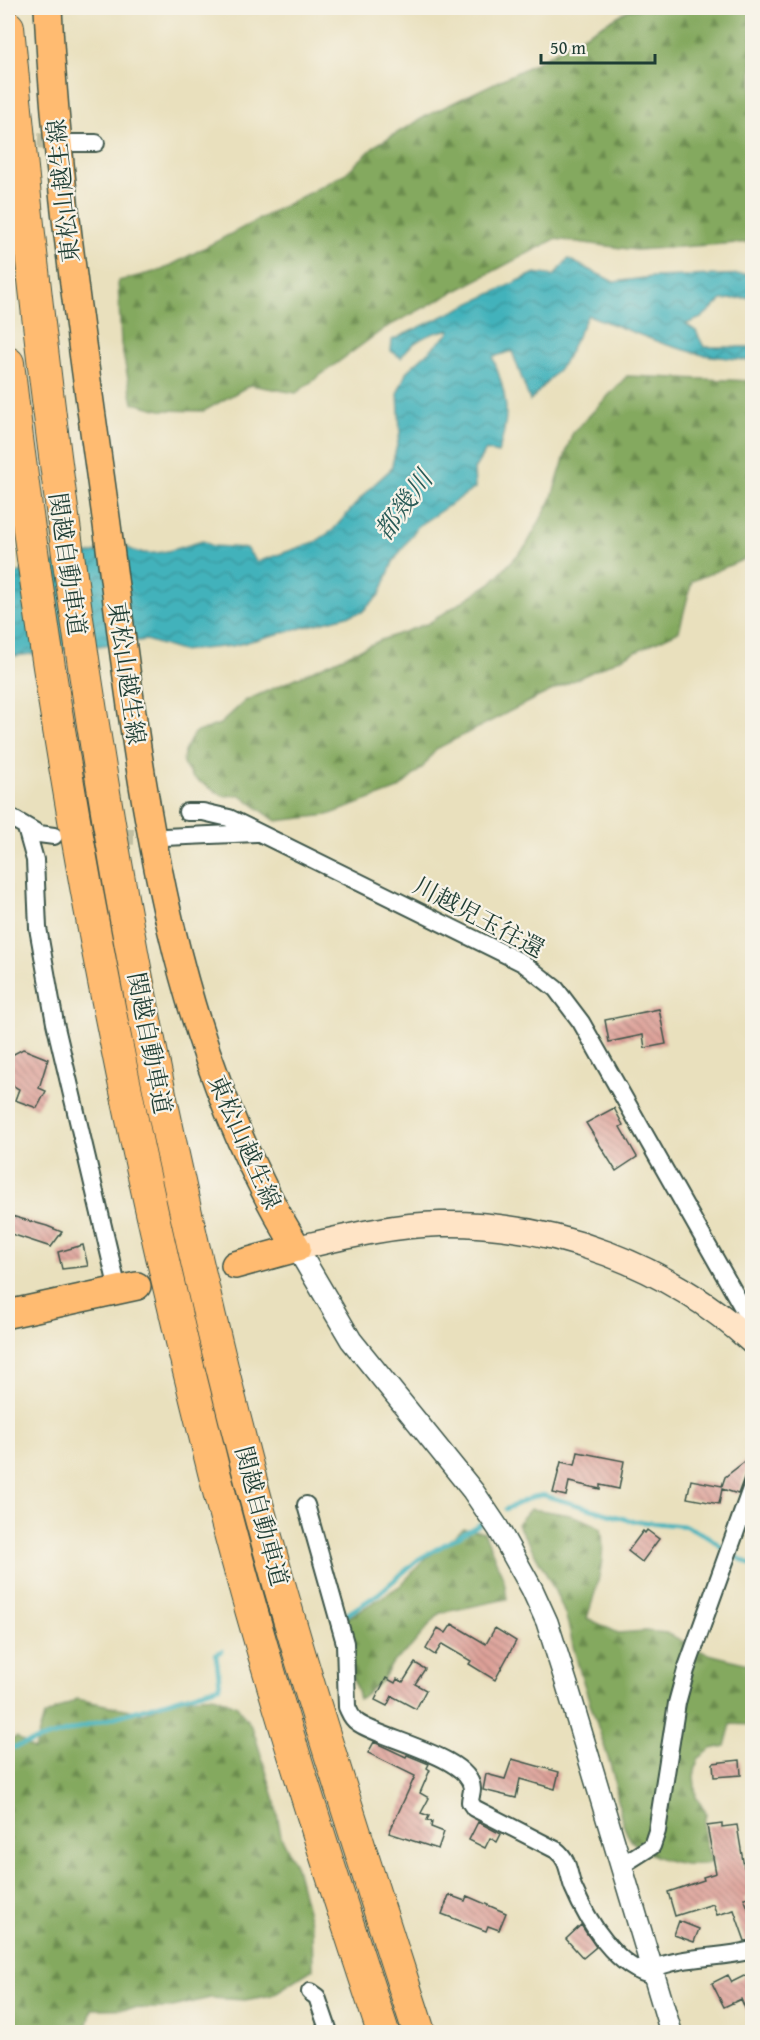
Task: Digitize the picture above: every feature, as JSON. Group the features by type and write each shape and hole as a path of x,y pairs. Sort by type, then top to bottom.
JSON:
{"highway":[{"name":"関越自動車道","path":"8,27 24,203 71,595 102,782 161,1098 203,1285 300,1655 419,2032"},
{"name":"関越自動車道","path":"8,363 37,596 66,780 95,946 129,1108 214,1474 266,1661 383,2032"}],"main road":[{"name":"東松山越生線","path":"48,8 63,203 142,785 175,950 202,1041 240,1142 263,1189 297,1248"},
{"path":"235,1265 297,1248 396,1228 442,1224 508,1229 556,1237 631,1263 684,1291 753,1342"},
{"path":"8,1314 128,1288"}],"street":[{"path":"72,143 96,143"},
{"name":"川越児玉往還","path":"187,812 203,812 229,818 523,963 556,989 581,1022 753,1324"},
{"path":"8,816 39,834 54,836"},
{"path":"26,828 35,860 38,928 55,1023 128,1288"},
{"path":"164,837 259,833"},
{"path":"297,1248 351,1340 473,1491 498,1528 528,1581 547,1622 671,2032"},
{"path":"622,1865 652,1846 657,1831 676,1702 753,1486"},
{"path":"306,1505 345,1643 347,1707 351,1716 359,1724 410,1744 463,1771 472,1788 470,1802 474,1808 556,1850 565,1857 572,1884 585,1913 618,1958 639,1973 653,1972 694,1957 727,1956 753,1950"},
{"path":"310,1992 317,1997 330,2032"}],"green space":[{"path":"632,8 752,8 752,242 636,250 555,239 385,328 296,393 250,385 204,411 161,410 133,403 121,344 118,281 162,270 345,174 376,145 428,115 530,66"},
{"path":"627,376 752,381 752,556 692,581 679,631 534,699 436,749 423,767 398,789 328,815 276,821 240,795 223,796 192,777 183,764 184,752 194,733 220,724 245,701 381,640 429,623 491,583 526,546 551,500 572,434"},
{"path":"530,1509 575,1517 601,1528 602,1563 587,1618 618,1633 645,1631 667,1633 705,1653 752,1665 752,1725 731,1724 725,1746 711,1749 698,1759 694,1776 696,1797 706,1813 704,1837 712,1861 692,1864 668,1860 644,1851 629,1837 622,1821 608,1757 580,1671 566,1617 544,1569 517,1524"},
{"path":"464,1529 484,1532 504,1580 507,1599 440,1613 410,1648 393,1662 382,1681 359,1699 353,1677 346,1619 400,1586 425,1559"},
{"path":"214,1696 237,1706 253,1729 274,1797 281,1836 296,1867 312,1930 313,1969 272,1995 245,2000 210,1998 169,2008 92,2009 86,2032 8,2032 8,1741 17,1737 34,1750 44,1716 77,1699 144,1713 177,1699"}],"water":[{"name":"都幾川","path":"568,259 614,282 652,277 752,274 752,297 722,300 701,318 686,324 696,331 704,347 752,347 752,361 703,355 664,344 588,315 563,364 530,401 512,351 493,357 506,404 505,426 498,453 486,450 474,469 475,488 418,526 393,562 380,594 362,612 232,646 181,651 146,640 8,657 8,575 124,545 142,553 152,553 173,550 203,541 212,546 246,548 257,562 315,542 333,530 368,490 391,469 400,433 398,392 407,371 450,330 422,338 401,358 391,351 392,340 535,273 554,276"}],"building":[{"path":"659,1009 666,1044 645,1048 643,1035 609,1042 605,1020"},
{"path":"23,1049 48,1059 39,1088 46,1091 37,1108 15,1100 19,1089 8,1083 8,1057"},
{"path":"614,1108 623,1125 620,1127 637,1157 616,1171 586,1123"},
{"path":"8,1215 62,1232 51,1247 8,1233"},
{"path":"83,1245 88,1266 62,1269 58,1252"},
{"path":"578,1452 624,1461 619,1489 600,1485 600,1489 569,1482 566,1496 553,1493 561,1462 575,1465"},
{"path":"752,1456 738,1494 722,1489 719,1504 687,1498 691,1480 722,1486 725,1477"},
{"path":"647,1530 659,1539 642,1562 628,1551 643,1531 645,1533"},
{"path":"452,1624 486,1644 495,1628 516,1641 495,1680 469,1664 471,1661 442,1644 435,1655 426,1649 438,1628 446,1633"},
{"path":"415,1663 425,1669 415,1684 426,1690 416,1709 392,1696 387,1706 375,1700 386,1678 395,1683 397,1679 403,1682"},
{"path":"374,1742 406,1757 407,1755 429,1764 427,1768 430,1770 420,1793 429,1798 421,1813 429,1816 427,1820 432,1822 431,1827 444,1832 438,1849 389,1833 415,1776 368,1753"},
{"path":"512,1759 559,1772 555,1789 520,1779 516,1798 483,1790 486,1774 505,1779"},
{"path":"740,1760 741,1775 714,1777 713,1763"},
{"path":"478,1822 501,1834 497,1842 490,1838 485,1848 469,1840"},
{"path":"722,1824 722,1827 737,1825 744,1867 753,1865 753,1896 744,1898 753,1920 753,1940 745,1941 734,1910 717,1915 713,1904 675,1916 668,1892 704,1880 703,1877 716,1873 707,1826"},
{"path":"449,1895 465,1901 467,1896 506,1913 499,1930 488,1926 486,1931 442,1914"},
{"path":"679,1921 699,1929 694,1942 674,1935"},
{"path":"581,1925 596,1947 583,1958 566,1939"},
{"path":"728,1975 732,1982 746,1975 753,1987 753,2027 741,1999 724,2007 712,1983"}],"waterway":[{"path":"506,1509 532,1497 543,1495 632,1521 686,1526 709,1537 724,1549"},
{"path":"346,1615 378,1594 419,1559 482,1523"},
{"path":"731,1554 752,1565"},
{"path":"8,1749 220,1686 216,1654 222,1651"}],"tunnel":[{"path":"14,140 67,143"},
{"path":"70,836 162,837"}]}
